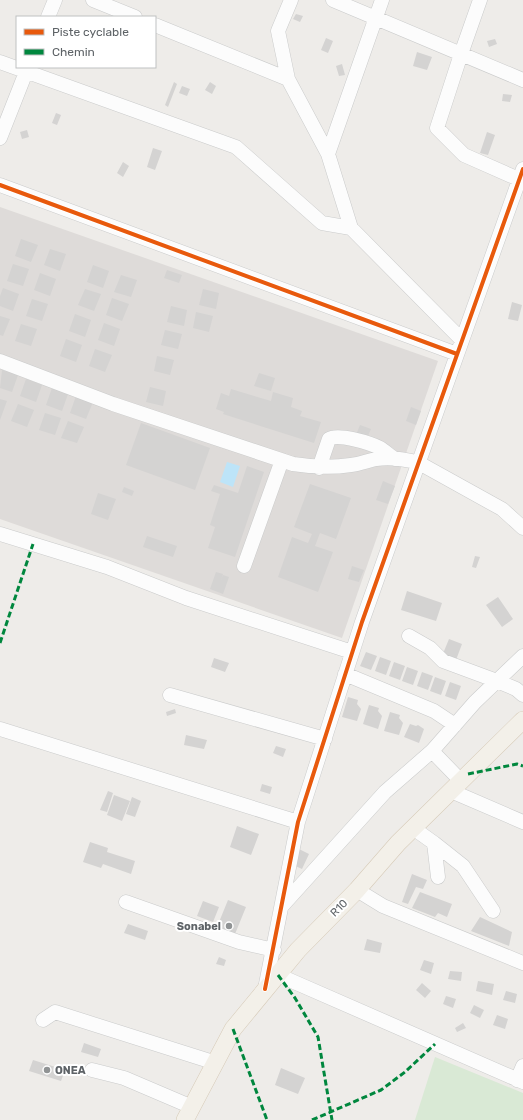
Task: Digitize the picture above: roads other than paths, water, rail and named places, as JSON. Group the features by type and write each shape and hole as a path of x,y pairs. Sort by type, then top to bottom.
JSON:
{"main road":[{"name":"R10","path":"188,1114 233,1029 298,950 357,890 413,828 523,720"}],"street":[{"path":"48,16 55,0"},
{"path":"93,0 133,16"},
{"path":"291,0 278,31 288,79 328,154 351,228 462,340"},
{"path":"334,0 523,80"},
{"path":"328,154 382,0"},
{"path":"265,989 274,950 281,906 298,822 352,652 418,463 522,176 464,155 437,128 460,54 480,0"},
{"path":"156,25 288,79"},
{"path":"0,62 16,66"},
{"path":"0,138 27,69 236,147 322,223 351,228"},
{"path":"0,185 457,354"},
{"path":"0,361 113,404 293,464 319,468 352,465 376,459 395,459 418,463 502,509 523,528"},
{"path":"319,468 329,439 333,436 340,436 380,448 395,459"},
{"path":"244,566 282,460"},
{"path":"0,534 107,567 186,598 352,652"},
{"path":"409,636 430,648 443,661 497,681 516,689 523,694"},
{"path":"281,906 385,792 432,751 497,681 523,656"},
{"path":"345,674 434,711 455,725"},
{"path":"170,695 325,739"},
{"path":"0,729 298,822"},
{"path":"432,751 456,786 523,822"},
{"path":"413,828 463,866 493,911"},
{"path":"434,843 438,877"},
{"path":"357,890 383,906 523,963"},
{"path":"126,902 239,942 274,950"},
{"path":"278,975 520,1081 523,1066"},
{"path":"43,1020 55,1012 216,1063"},
{"path":"92,1070 124,1078 188,1114"}],"water":[{"path":"227,462 240,466 233,487 220,482"}],"place":[{"name":"Sonabel","path":"229,926"},
{"name":"ONEA","path":"47,1070"}]}
